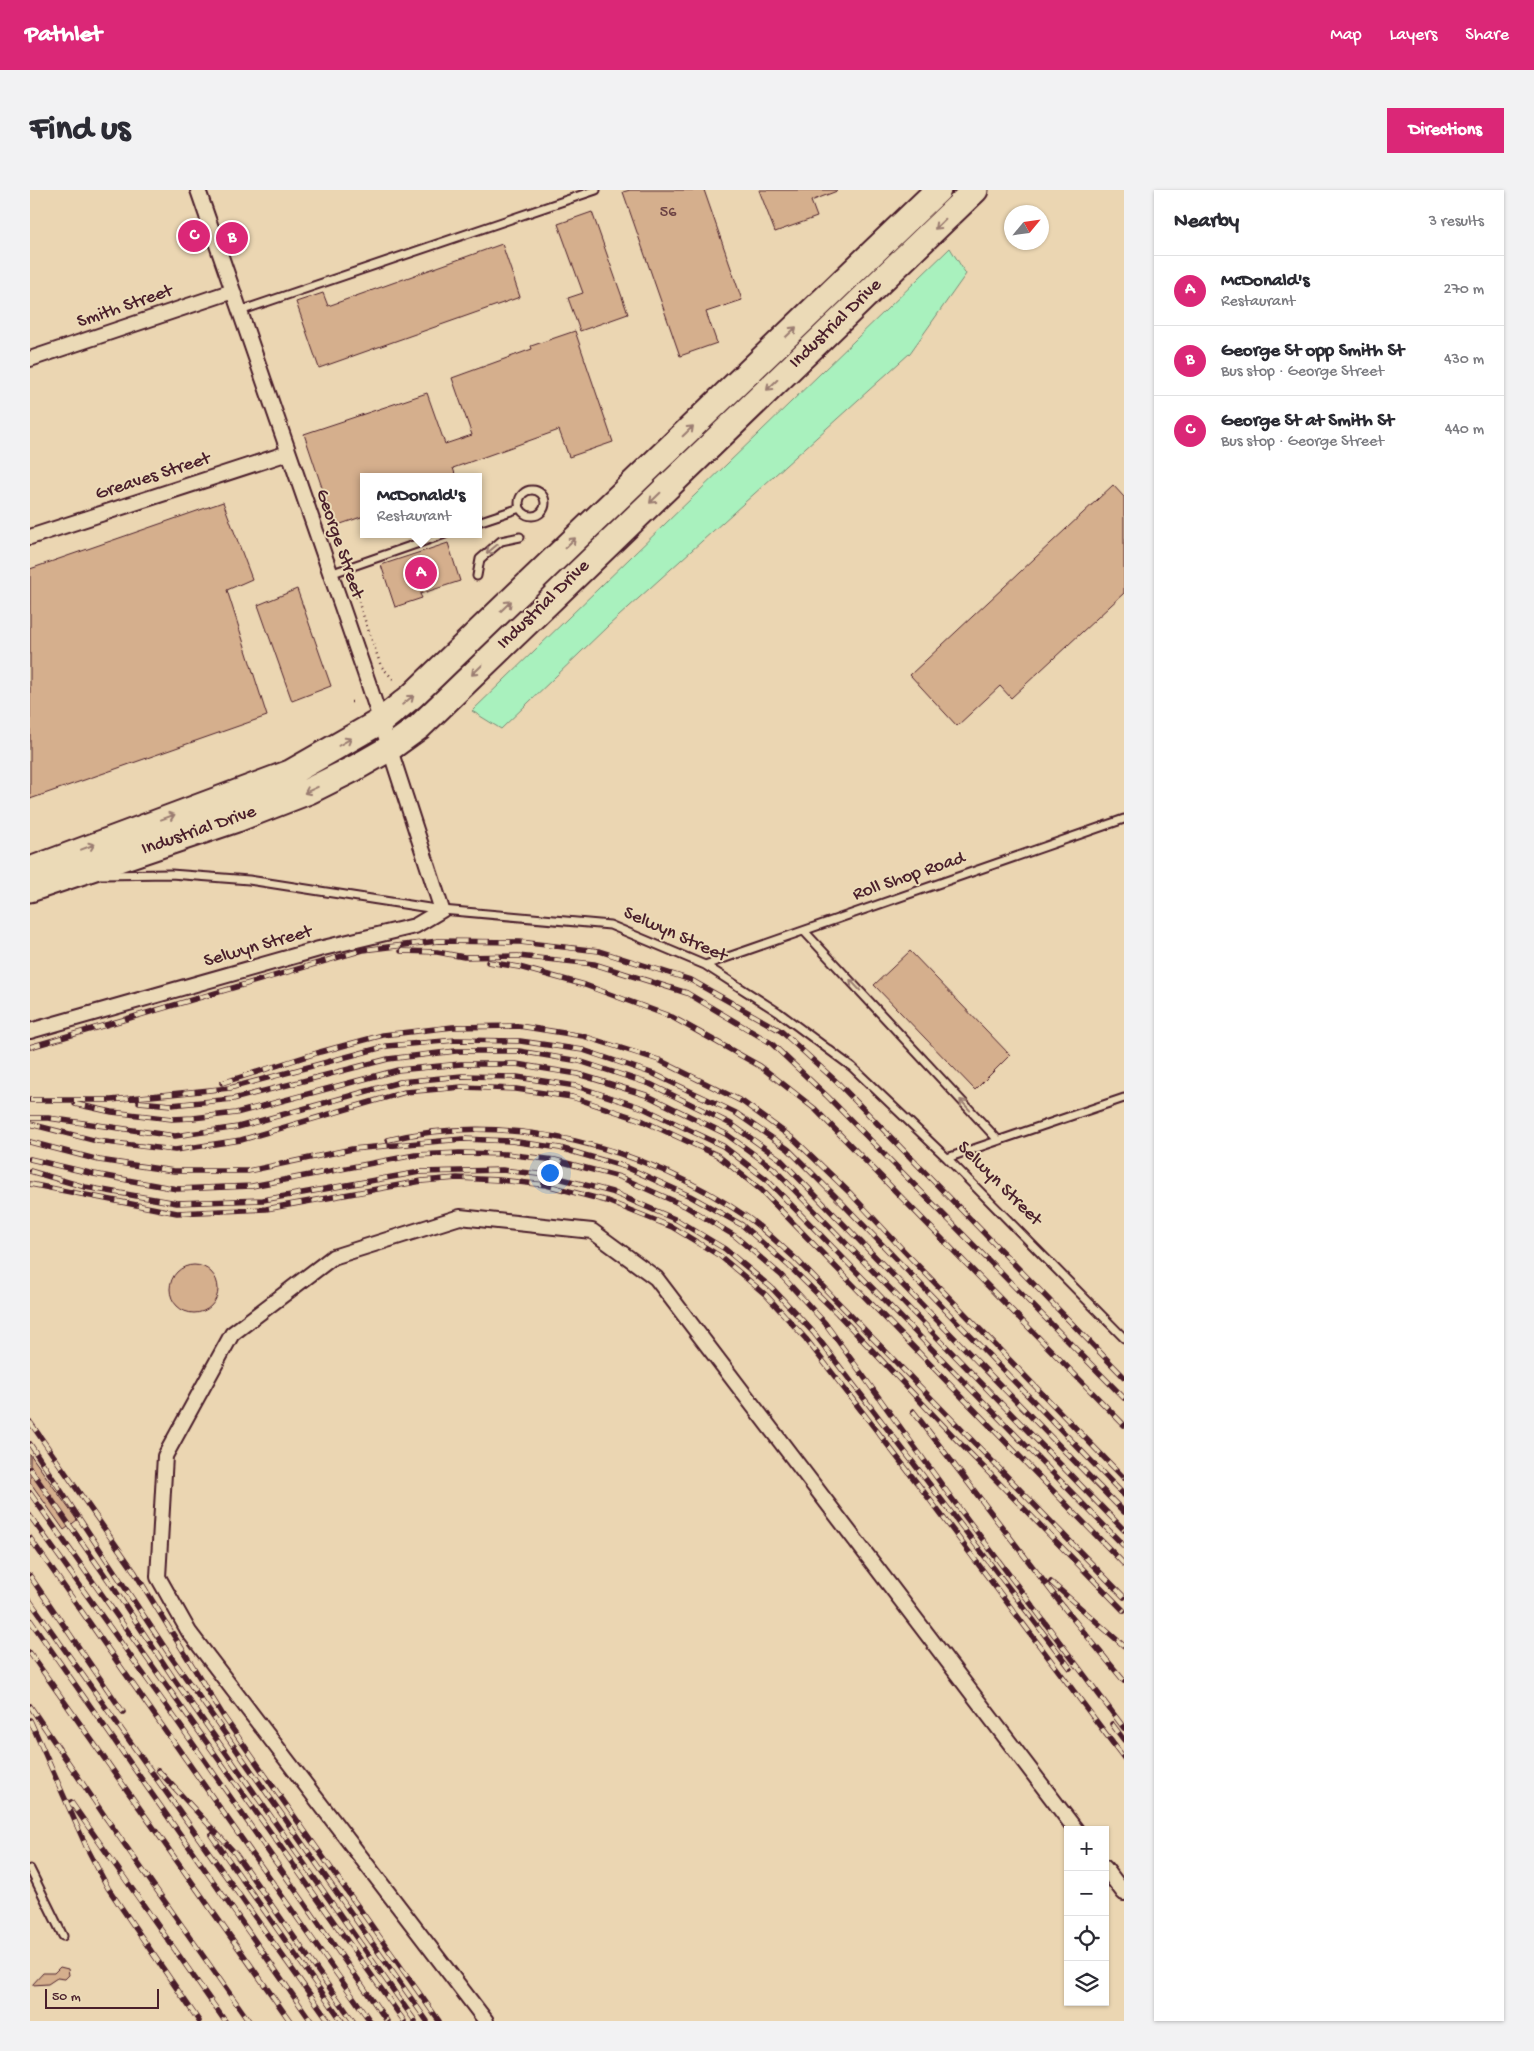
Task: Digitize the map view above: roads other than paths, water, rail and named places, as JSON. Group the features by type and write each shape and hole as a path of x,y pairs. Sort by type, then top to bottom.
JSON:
{"highway":[{"name":"Industrial Drive","path":"30,870 290,772 381,721 412,696 938,190"},
{"name":"Industrial Drive","path":"30,889 237,819 309,791 390,748 425,721 975,190"}],"street":[{"name":"George Street","path":"198,190 381,721 442,910"},
{"name":"Smith Street","path":"30,359 233,291"},
{"name":"Greaves Street","path":"30,537 288,453"},
{"name":"Selwyn Street","path":"30,1031 319,949 415,926 442,910"},
{"path":"486,2021 189,1632 158,1577 165,1456 232,1334 333,1257 460,1217 592,1232 656,1278 1073,1826"},
{"path":"1107,1871 1124,1893"}],"lane":[{"path":"240,311 596,190"},
{"path":"482,521 520,508"},
{"path":"477,576 480,559 501,541 520,537"},
{"path":"330,574 434,538"},
{"name":"Roll Shop Road","path":"705,965 1124,819"},
{"path":"66,876 171,874 248,880 442,910"},
{"name":"Selwyn Street","path":"442,910 610,926 705,965 778,1012 852,1067 947,1158 1124,1338"},
{"path":"804,931 998,1140"},
{"path":"947,1158 1124,1098"},
{"path":"30,1869 63,1936"}],"railway":[{"path":"30,1047 363,950 438,941 520,942 599,951 691,980 781,1031 838,1083 1124,1377"},
{"path":"401,951 437,952 464,957 518,956 594,964 687,993 771,1043 828,1097 1124,1398"},
{"path":"488,962 519,967 585,985 672,1017 760,1066 815,1109 1124,1425"},
{"path":"222,1083 320,1052 383,1035 453,1027 519,1026 583,1036 659,1060 743,1102 795,1140 851,1194 1124,1478"},
{"path":"30,1100 111,1100 230,1088 387,1046 456,1040 520,1041 583,1050 654,1074 736,1113 788,1149 1124,1495"},
{"path":"139,1102 171,1105 233,1099 388,1059 456,1051 519,1051 579,1061 650,1084 731,1124 780,1159 1124,1512"},
{"path":"75,1104 112,1112 172,1119 193,1118 236,1113 398,1070 461,1064 516,1064 578,1074 646,1095 726,1134 773,1168 1124,1530"},
{"path":"30,1118 48,1118 175,1136 238,1127 400,1082 462,1076 517,1077 576,1086 643,1108 723,1146 766,1179 1124,1546"},
{"path":"30,1124 97,1141 175,1150 241,1140 405,1092 462,1087 516,1089 572,1097 641,1120 717,1155 761,1190 1124,1564"},
{"path":"388,1140 434,1132 481,1130 528,1133 575,1141 621,1154 665,1171 707,1192 747,1217 796,1259 1124,1597"},
{"path":"30,1142 99,1160 174,1171 248,1171 352,1149 463,1139 511,1141 560,1148 626,1167 690,1196 742,1225 789,1266 837,1313 955,1438 1124,1611"},
{"path":"30,1159 94,1174 177,1189 252,1186 415,1155 460,1153 506,1154 555,1160 620,1177 685,1206 735,1236 781,1275 825,1323 950,1496 1124,1728"},
{"path":"30,1171 85,1187 177,1203 263,1200 420,1172 502,1170 547,1175 612,1192 677,1220 725,1249 772,1288 814,1333 1070,1668"},
{"path":"30,1184 177,1213 266,1209 422,1181 457,1178 499,1180 546,1185 607,1201 672,1227 720,1256 766,1295 806,1339 1124,1758"},
{"path":"913,1411 1065,1609 1124,1681"},
{"path":"30,1422 134,1571 224,1717 439,2021"},
{"path":"30,1444 169,1654 427,2021"},
{"path":"30,1469 111,1584 174,1679 415,2021"},
{"path":"30,1493 404,2021"},
{"path":"30,1516 175,1718 387,2021"},
{"path":"30,1538 370,2021"},
{"path":"30,1576 123,1712"},
{"path":"1051,1582 1124,1646"},
{"path":"30,1601 329,2021"},
{"path":"30,1620 311,2021"},
{"path":"30,1653 290,2021"},
{"path":"30,1706 106,1818 249,2021"},
{"path":"30,1720 86,1846 108,1888 199,2021"},
{"path":"1112,1724 1124,1740"},
{"path":"158,1770 235,1853 353,2021"},
{"path":"71,1802 225,2021"},
{"path":"211,1835 342,2021"}],"place":[{"name":"George St at Smith St","path":"194,236"},
{"name":"George St opp Smith St","path":"232,238"},
{"name":"McDonald's","path":"421,573"}]}
